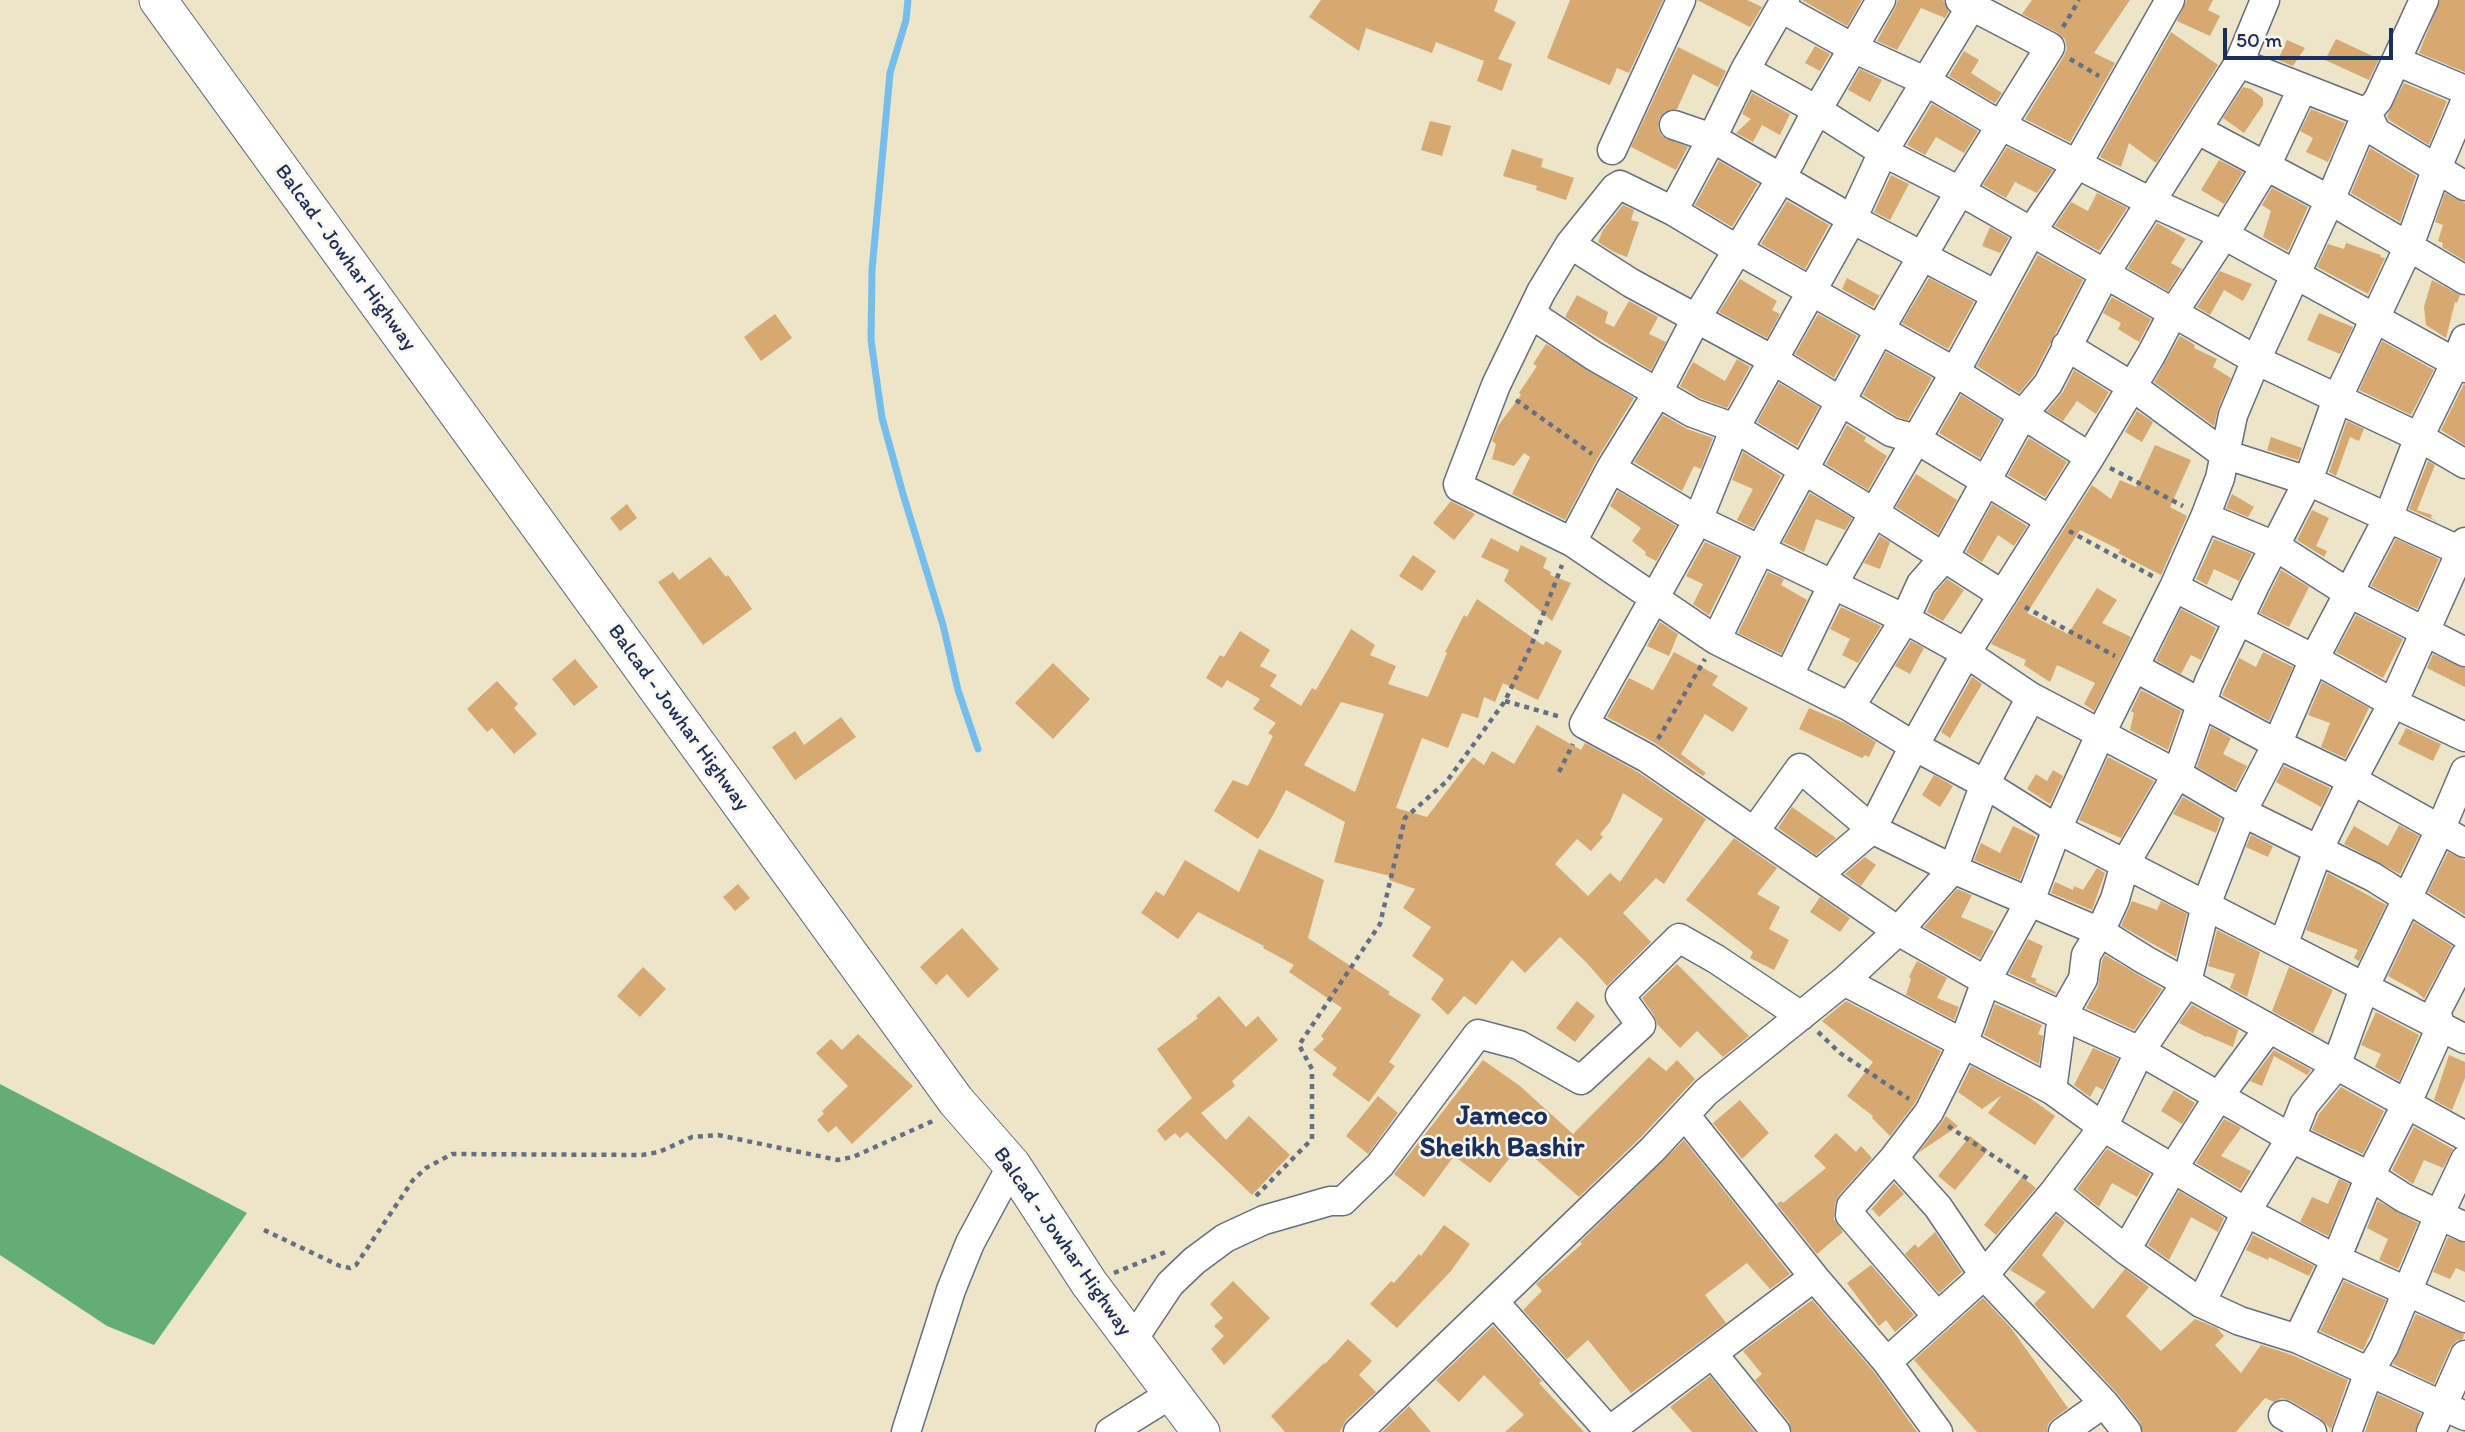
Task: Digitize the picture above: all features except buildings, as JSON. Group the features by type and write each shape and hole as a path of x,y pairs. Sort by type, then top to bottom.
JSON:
{"main road":[{"name":"Balcad - Jowhar Highway","path":"158,0 961,1108 1012,1165 1088,1283 1200,1432"}],"street":[{"path":"1612,150 1681,0"},
{"path":"1572,541 1611,468 1658,392 1697,317 1782,177 1817,110 1881,0"},
{"path":"1789,675 1833,584 1955,372 2031,232 2077,164 2170,0"},
{"path":"1850,707 1905,619 1921,584 1943,559 2023,414 2048,384 2106,272 2239,63 2265,0"},
{"path":"1937,1316 1850,1215 1852,1206 1929,1112 1963,1044 1986,981 2030,901 2057,829 2205,517 2220,478 2233,415 2256,359 2367,113 2378,100 2424,0"},
{"path":"1716,640 1802,470 1880,329 1960,191 2050,47 1969,2 1927,82 1883,152 1852,219 1735,428 1698,520 1584,724 1647,758 1898,931 1986,981 2140,1051 2291,1138 2370,1176 2404,1198 2465,1227"},
{"path":"1673,211 1782,4 1853,48 1927,82 2000,125 2224,236 2375,317 2462,356 2419,437 2388,518 2347,592 2277,744 2242,812 2206,905 2187,982 2140,1051 2103,1127 2054,1192 1984,1275 1887,1362"},
{"path":"2396,61 2465,90"},
{"path":"2239,63 2367,113 2376,132 2465,186"},
{"path":"1745,70 1817,110 1883,152 1960,191 2106,272 2256,359 2419,437 2465,464"},
{"path":"1818,875 1872,829 1913,746 1966,653 2090,457 2133,387 2173,313 2266,166 2302,89"},
{"path":"2052,1090 2062,1016 2083,979 2086,955 2115,899 2124,864 2177,774 2209,682 2308,481 2337,399 2409,246 2436,170 2465,102"},
{"path":"1674,125 1712,138 1852,219 1996,295"},
{"path":"2198,130 2330,200 2465,280"},
{"path":"2090,457 1955,372 1673,211 1620,185 1570,244 1531,314 1496,385 1459,478 1459,487 1572,541 1716,640 1850,707 1913,746 1985,784 2057,829 2453,1033"},
{"path":"1570,244 1631,283 1773,360 1891,432 1916,439 2050,520"},
{"path":"1531,314 1594,356 1693,413 1735,428 2003,595"},
{"path":"2066,346 2133,387 2224,454 2308,481 2464,549 2393,703 2351,779 2318,851 2283,945"},
{"path":"1611,468 1698,520 1905,619 1966,653 2031,697 2177,774 2242,812 2373,877 2465,935"},
{"path":"2205,517 2275,546 2347,592 2465,652"},
{"path":"2174,587 2393,703 2465,737"},
{"path":"2134,667 2277,744 2351,779 2465,843"},
{"path":"1358,1432 1653,1150 1706,1092 1844,981 1898,931 1953,869 1985,784 2031,697"},
{"path":"1754,832 1800,768 1872,829 1953,869 2100,932 2465,1136"},
{"path":"2201,1303 2246,1212 2291,1138 2304,1105 2336,1066 2365,986 2440,830 2465,771"},
{"path":"1132,1341 1170,1284 1225,1238 1265,1220 1330,1201 1343,1201 1380,1165 1478,1034 1519,1045 1581,1080 1641,1025 1620,996 1679,938 1716,959 1801,1016"},
{"path":"2453,1033 2436,1012 2465,956"},
{"path":"1844,981 2052,1090 2103,1127 2246,1212 2336,1259 2465,1318"},
{"path":"2126,1251 2218,1096 2269,1028"},
{"path":"2298,1339 2336,1259 2370,1176 2406,1105 2453,1033"},
{"path":"1685,1115 1814,1277 1887,1362 1938,1432"},
{"path":"1894,1158 1938,1207 1984,1275 2104,1403 2127,1432"},
{"path":"2347,1432 2369,1372 2384,1347 2465,1160"},
{"path":"906,1432 951,1290 970,1243 1012,1165"},
{"path":"2054,1192 2126,1251 2201,1303 2240,1321 2298,1339 2453,1410"},
{"path":"1495,1303 1608,1432 1814,1277"},
{"path":"1713,1354 1776,1432"},
{"path":"2431,1432 2453,1410 2465,1355"},
{"path":"1110,1432 1171,1394"},
{"path":"2063,1432 2104,1403"},
{"path":"2283,1415 2312,1432"}],"path":[{"path":"2079,0 2050,47 2120,89"},
{"path":"1496,385 1611,468"},
{"path":"2090,457 2205,517"},
{"path":"2050,520 2174,587"},
{"path":"1254,1198 1312,1139 1312,1069 1299,1045 1380,924 1405,818 1447,780 1504,701 1531,646 1572,541"},
{"path":"2003,595 2134,667"},
{"path":"1647,758 1716,640"},
{"path":"1504,701 1584,724"},
{"path":"264,1230 340,1266 350,1268 356,1265 413,1180 426,1168 452,1154 642,1155 659,1152 692,1137 718,1135 838,1160 853,1157 961,1108"}],"green space":[{"path":"0,1084 247,1213 154,1345 107,1326 0,1255"}],"waterway":[{"path":"908,0 906,20 890,73 872,270 871,340 882,418 943,625 958,690 978,749"}],"district":[{"name":"Jameco Sheikh Bashir","path":"1502,1133"}]}
